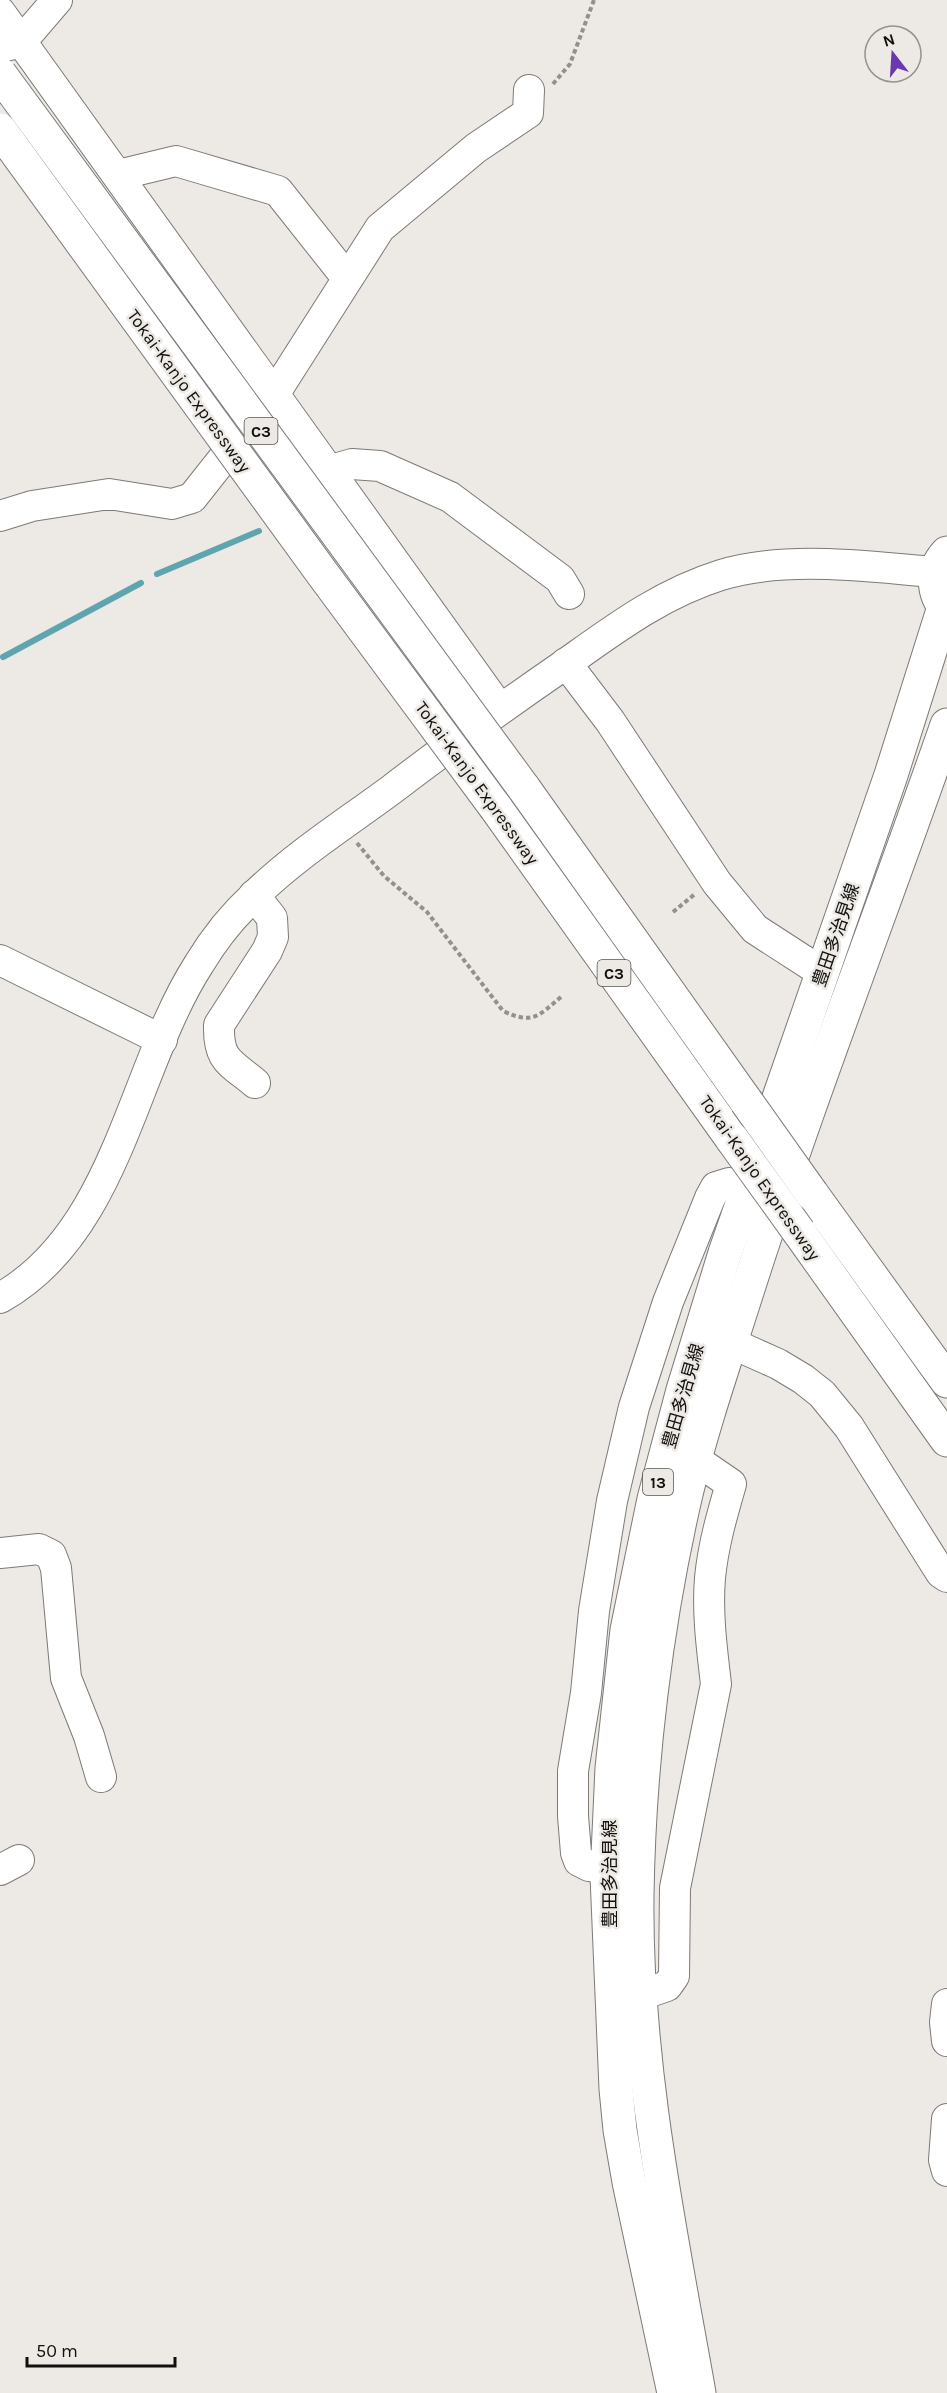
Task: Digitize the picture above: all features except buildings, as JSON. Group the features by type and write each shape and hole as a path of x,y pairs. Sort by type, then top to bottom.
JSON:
{"main road":[{"name":"Tokai-Kanjo Expressway","path":"0,74 524,787 741,1092 816,1188 947,1381"},
{"name":"Tokai-Kanjo Expressway","path":"0,130 496,808 947,1440"},
{"name":"豊田多治見線","path":"674,2393 620,2130 612,2014 608,1868 612,1768 627,1630 649,1522 683,1390 725,1253 748,1192 946,609 938,597 935,585 941,563"},
{"name":"豊田多治見線","path":"699,2393 661,2184 641,1995 637,1899 645,1740 669,1580 696,1460 768,1226 938,777 947,725"},
{"path":"816,1188 947,1348"}],"street":[{"path":"11,44 57,0"},
{"path":"0,12 11,44 118,175 500,709"},
{"path":"0,516 32,506 109,494 172,504 192,498 275,393 380,228 528,102"},
{"path":"118,175 177,161 278,191 347,278"},
{"path":"328,471 352,464 380,466 450,497 560,579 569,594"},
{"path":"0,1298 46,1262 81,1218 112,1161 162,1040 198,965 226,926 254,895 298,857 340,829 500,709 629,618 664,598 724,574 791,564 941,563"},
{"path":"566,663 610,721 717,883 755,929 823,973"},
{"path":"254,895 272,918 273,937 267,951 219,1025 219,1039 223,1056 255,1083"},
{"path":"0,960 162,1040"},
{"path":"608,1868 589,1866 579,1861 576,1853 573,1816 575,1754 586,1693 594,1611 612,1501 634,1407 668,1302 710,1198 716,1187 729,1183 748,1192"},
{"path":"731,1343 778,1364 822,1394 849,1427 941,1573 947,1577"},
{"path":"641,1995 667,1986 674,1976 675,1888 716,1684 712,1652 710,1580 714,1548 730,1484 696,1460"},
{"path":"0,1553 39,1549 51,1555 56,1568 66,1678 89,1736 101,1777"},
{"path":"947,2004 945,2022 947,2041"},
{"path":"947,2119 944,2160 947,2171"}],"path":[{"path":"528,102 570,64 594,0"},
{"path":"340,829 358,844 384,876 427,912 504,1011 520,1019 531,1019 541,1014 561,997"}],"waterway":[{"path":"157,574 259,531"},
{"path":"3,657 141,583"}]}
